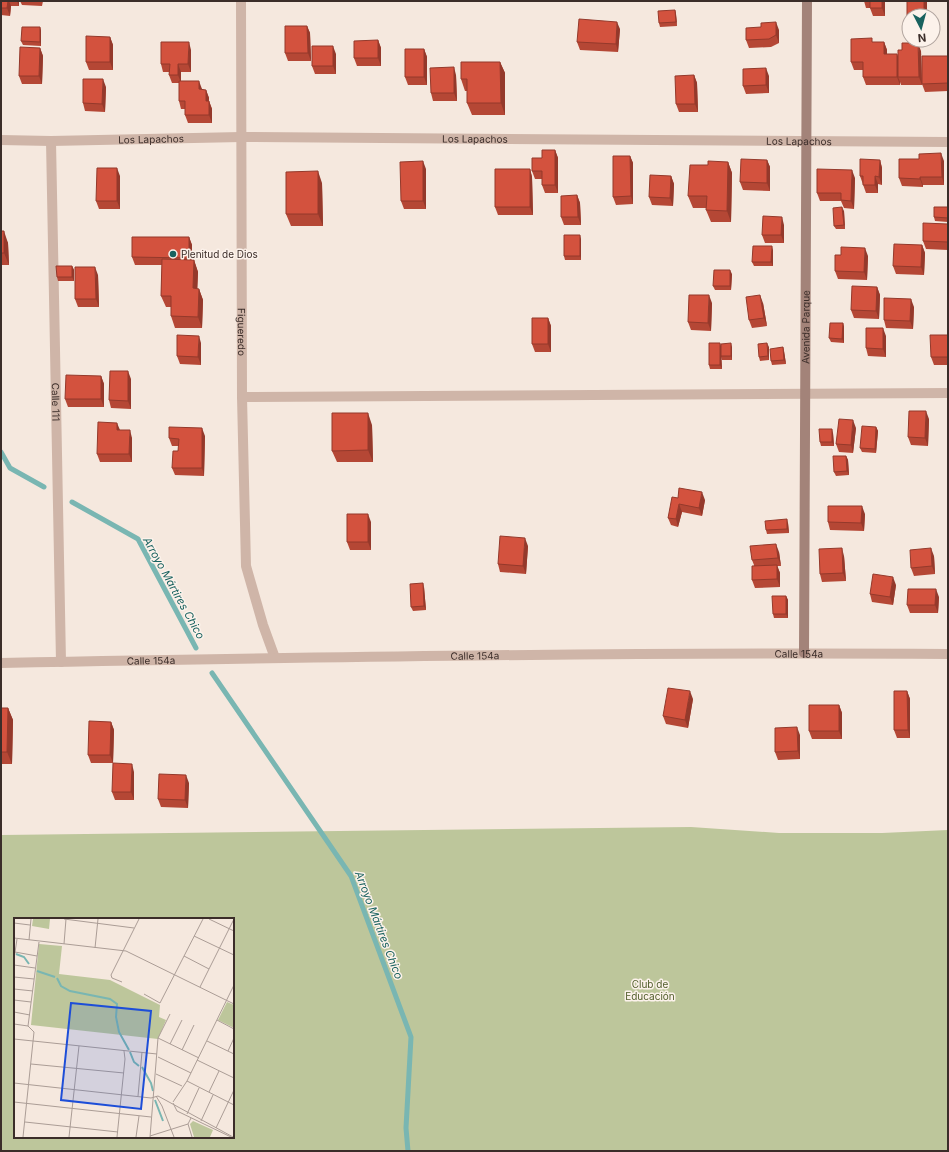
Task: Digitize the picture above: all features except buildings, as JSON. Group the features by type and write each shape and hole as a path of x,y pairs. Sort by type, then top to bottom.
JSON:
{"street":[{"name":"Figueredo","path":"241,1 242,398 246,566 263,625 275,658"},
{"name":"Avenida Parque","path":"804,653 807,1"},
{"name":"Los Lapachos","path":"1,140 51,141 241,137 948,142"},
{"name":"Calle 111","path":"51,141 61,662"},
{"path":"242,398 948,393"},
{"name":"Calle 154a","path":"1,663 275,658 804,653 948,654"}],"green space":[{"name":"Club de Educación","path":"691,827 779,833 882,833 948,830 948,1151 1,1151 1,835"}],"waterway":[{"name":"Arroyo Mártires Chico","path":"1,452 10,468 44,487"},
{"name":"Arroyo Mártires Chico","path":"72,502 138,539 196,648"},
{"name":"Arroyo Mártires Chico","path":"212,673 351,876 411,1037 406,1128 408,1151"}],"place":[{"name":"Plenitud de Dios","path":"173,254"}]}
